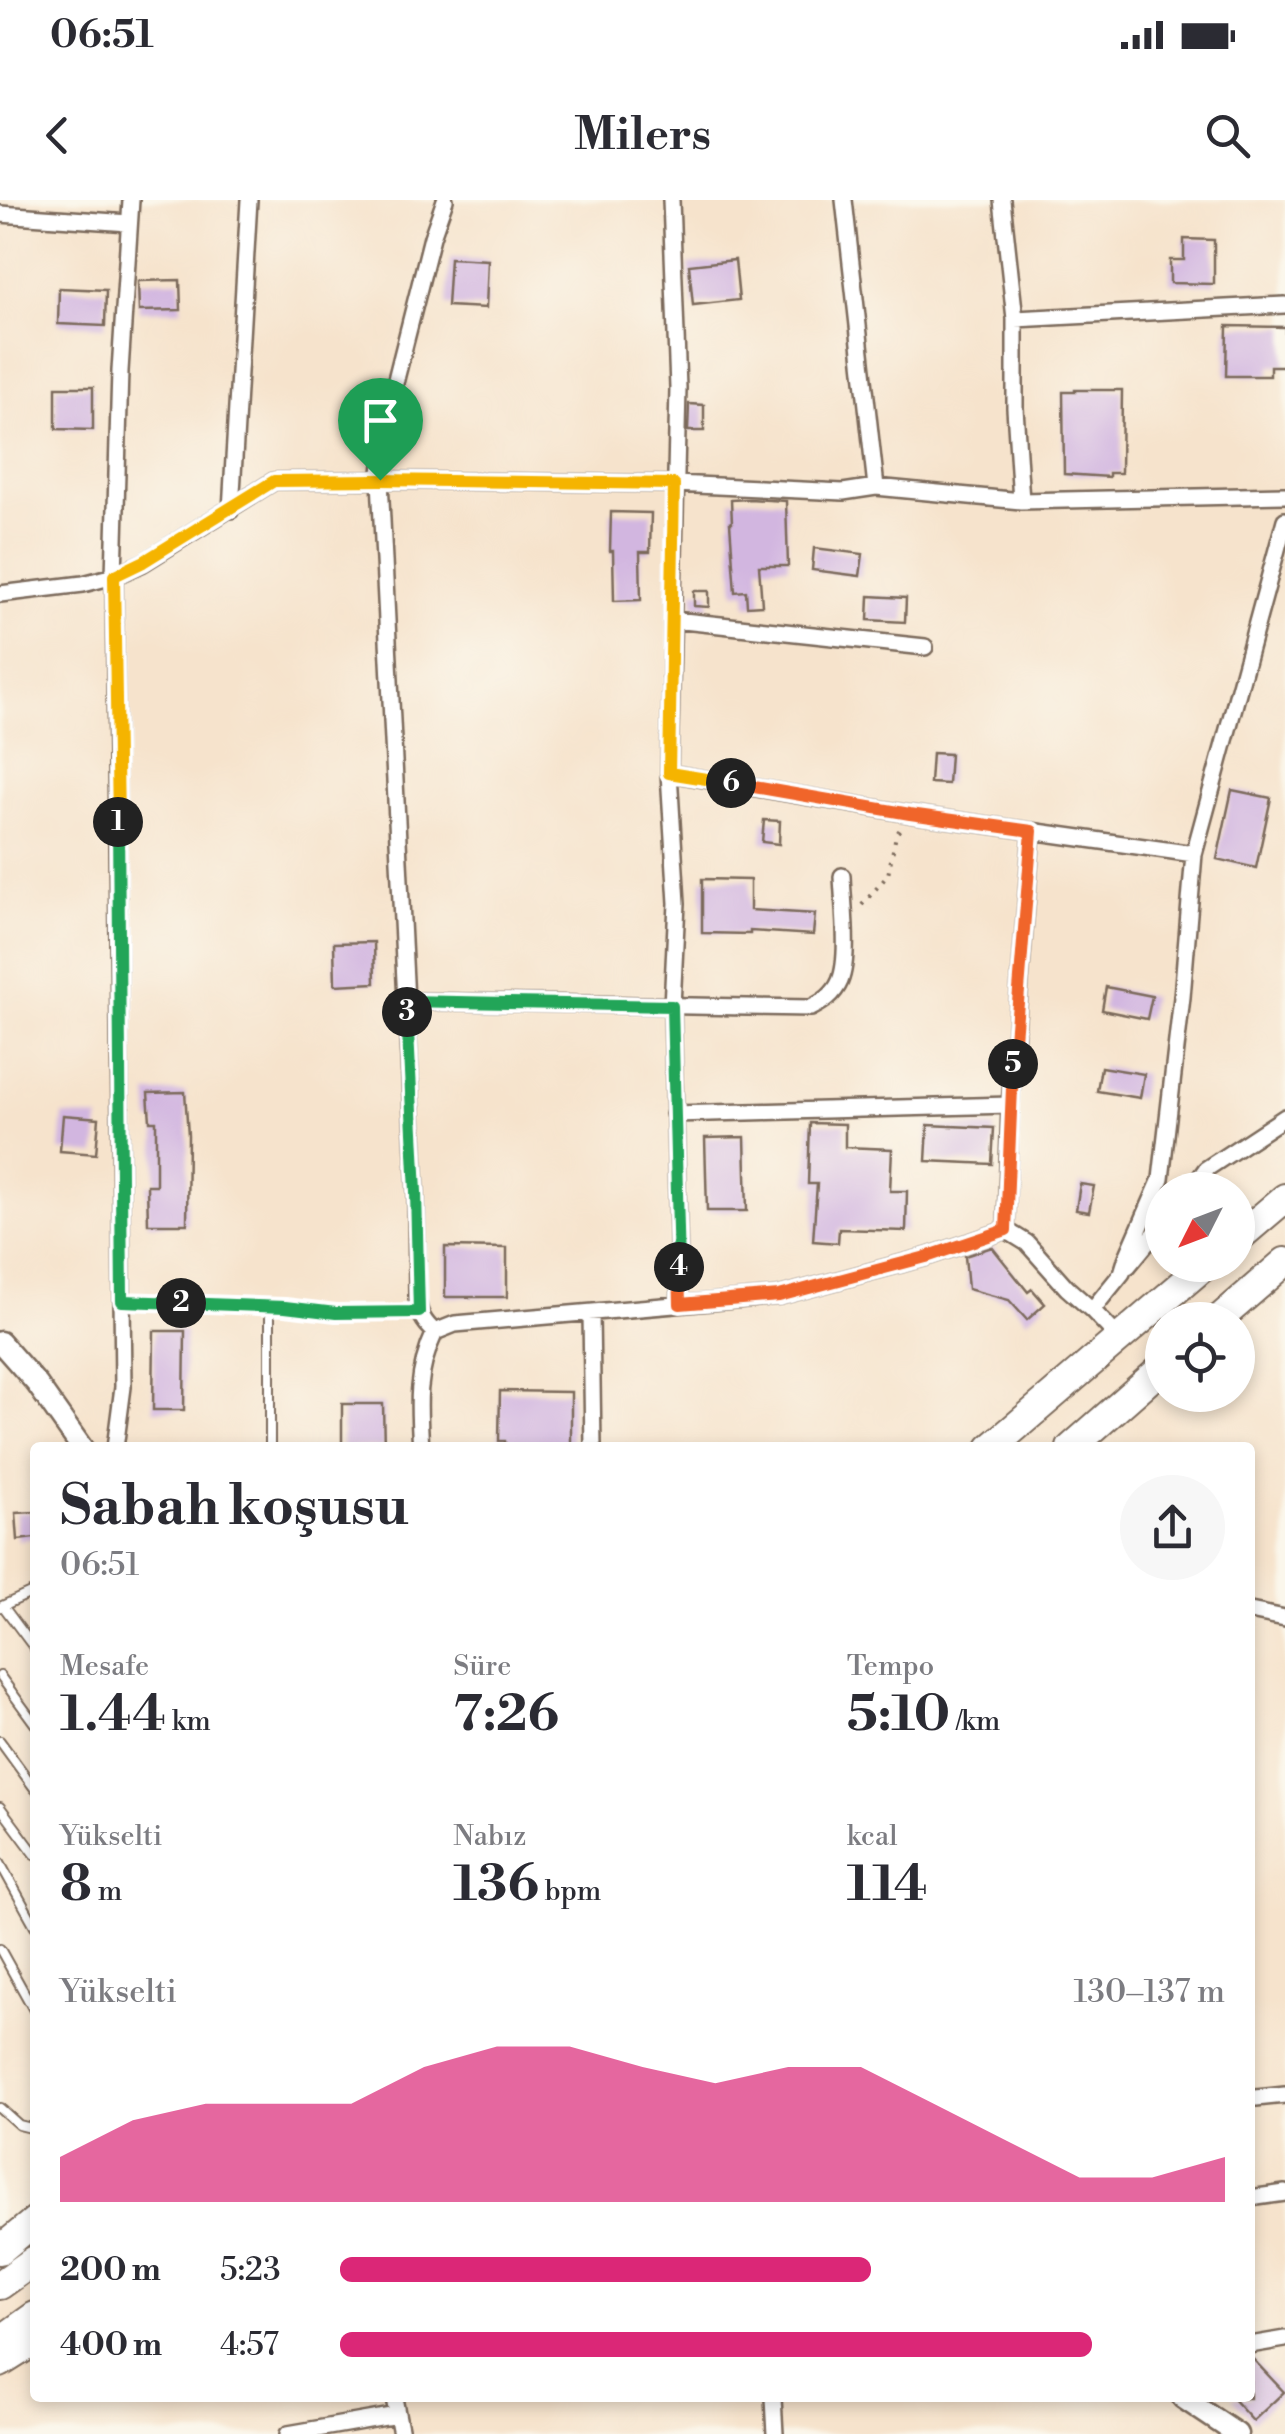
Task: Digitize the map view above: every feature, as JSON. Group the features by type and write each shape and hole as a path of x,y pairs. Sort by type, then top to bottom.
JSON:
{"highway":[{"path":"1255,1224 1285,1198"},
{"path":"1239,1302 1285,1262"},
{"path":"998,1442 1186,1282"},
{"path":"977,1442 1119,1338"},
{"path":"1078,1442 1145,1383"},
{"path":"0,2250 30,2225"},
{"path":"0,2285 30,2264"},
{"path":"0,2340 30,2319"},
{"path":"0,2362 30,2344"}],"street":[{"path":"116,1442 123,1387 114,576 120,371 131,200"},
{"path":"231,510 249,200"},
{"path":"434,1332 419,1312 380,480 390,403 444,200"},
{"path":"671,200 678,388 669,773 677,903 672,1006 680,1304"},
{"path":"844,200 876,488"},
{"path":"1002,200 1015,319 1021,501"},
{"path":"0,214 130,223"},
{"path":"1015,319 1285,305"},
{"path":"0,594 83,584 114,576 274,481 674,484 843,492 876,488 1021,501 1285,495"},
{"path":"1122,1274 1161,1179 1194,854 1285,520"},
{"path":"674,620 925,647"},
{"path":"669,773 910,814 1194,854"},
{"path":"1006,1230 1010,1105 1032,831"},
{"path":"406,1001 811,1008 826,1001 840,982 844,958 842,876"},
{"path":"674,1114 1010,1105"},
{"path":"1204,1172 1285,1117"},
{"path":"421,1442 418,1400 424,1354 434,1332 454,1324 779,1296 926,1257 1006,1230 1028,1243 1119,1338"},
{"path":"1092,1310 1145,1246"},
{"path":"591,1314 592,1442"},
{"path":"0,1342 37,1384 78,1442"},
{"path":"1255,1612 1285,1618"},
{"path":"1256,2098 1285,2095"},
{"path":"1255,2197 1285,2193"},
{"path":"1255,2344 1285,2339"},
{"path":"395,2402 400,2434"},
{"path":"773,2402 776,2434"},
{"path":"1190,2402 1237,2434"},
{"path":"288,2434 397,2414"}],"lane":[{"path":"122,1301 336,1313 419,1312"},
{"path":"270,1307 270,1442"},
{"path":"30,1593 1,1607 30,1644"},
{"path":"0,1676 30,1717"},
{"path":"0,1741 30,1782"},
{"path":"0,1807 30,1847"},
{"path":"0,1863 30,1917"},
{"path":"0,1949 30,2003"},
{"path":"0,2108 19,2125 30,2128"}],"path":[{"path":"843,921 868,900 888,875 896,835 910,814"}],"building":[{"path":"1184,239 1214,240 1214,284 1170,283 1170,260 1184,260"},
{"path":"450,258 488,260 486,308 447,306"},
{"path":"735,260 739,300 693,305 689,265"},
{"path":"180,280 181,310 139,311 138,281"},
{"path":"59,288 106,290 105,326 58,324"},
{"path":"1227,326 1285,327 1285,366 1270,366 1270,376 1226,376"},
{"path":"56,387 93,387 93,430 56,429"},
{"path":"1122,390 1121,473 1109,473 1109,477 1064,474 1063,392"},
{"path":"689,404 704,405 704,431 688,431"},
{"path":"731,500 786,501 788,566 759,566 762,605 747,606 746,591 735,592 730,523"},
{"path":"611,512 651,513 650,552 640,552 641,600 614,601"},
{"path":"814,548 863,554 860,576 812,570"},
{"path":"694,591 709,591 709,607 694,606"},
{"path":"869,596 906,598 905,622 868,620"},
{"path":"932,753 950,754 948,784 930,783"},
{"path":"1232,790 1271,798 1256,868 1217,859"},
{"path":"764,820 780,821 779,844 762,842"},
{"path":"702,879 750,880 750,910 815,914 813,935 702,933"},
{"path":"374,942 375,983 335,985 334,943"},
{"path":"1106,987 1152,996 1147,1019 1102,1010"},
{"path":"1101,1067 1144,1074 1140,1098 1097,1091"},
{"path":"185,1092 187,1224 148,1224 147,1185 156,1185 156,1121 150,1121 148,1093"},
{"path":"63,1115 99,1118 96,1154 60,1151"},
{"path":"810,1123 845,1124 845,1147 892,1149 890,1191 907,1191 906,1231 839,1229 838,1243 813,1241 817,1184 808,1184"},
{"path":"928,1125 994,1128 992,1164 926,1161"},
{"path":"745,1137 747,1211 707,1211 705,1138"},
{"path":"1080,1184 1094,1186 1089,1212 1076,1210"},
{"path":"445,1247 507,1248 507,1297 445,1297"},
{"path":"992,1247 1028,1292 1032,1289 1045,1304 1027,1320 1009,1300 968,1289 965,1256"},
{"path":"154,1331 185,1331 184,1410 153,1410"},
{"path":"500,1391 571,1392 571,1442 499,1441"},
{"path":"342,1404 383,1404 384,1442 342,1442"},
{"path":"30,1512 30,1539 18,1540 16,1513"},
{"path":"1255,2361 1284,2392 1253,2421 1236,2402 1255,2402"}],"route":[{"path":"380,480 674,484 669,773 1032,831 1010,1105 1006,1230 926,1257 779,1296 680,1304 672,1006 406,1001 419,1312 336,1313 285,1307 122,1301 114,576 274,481 380,480"}]}
